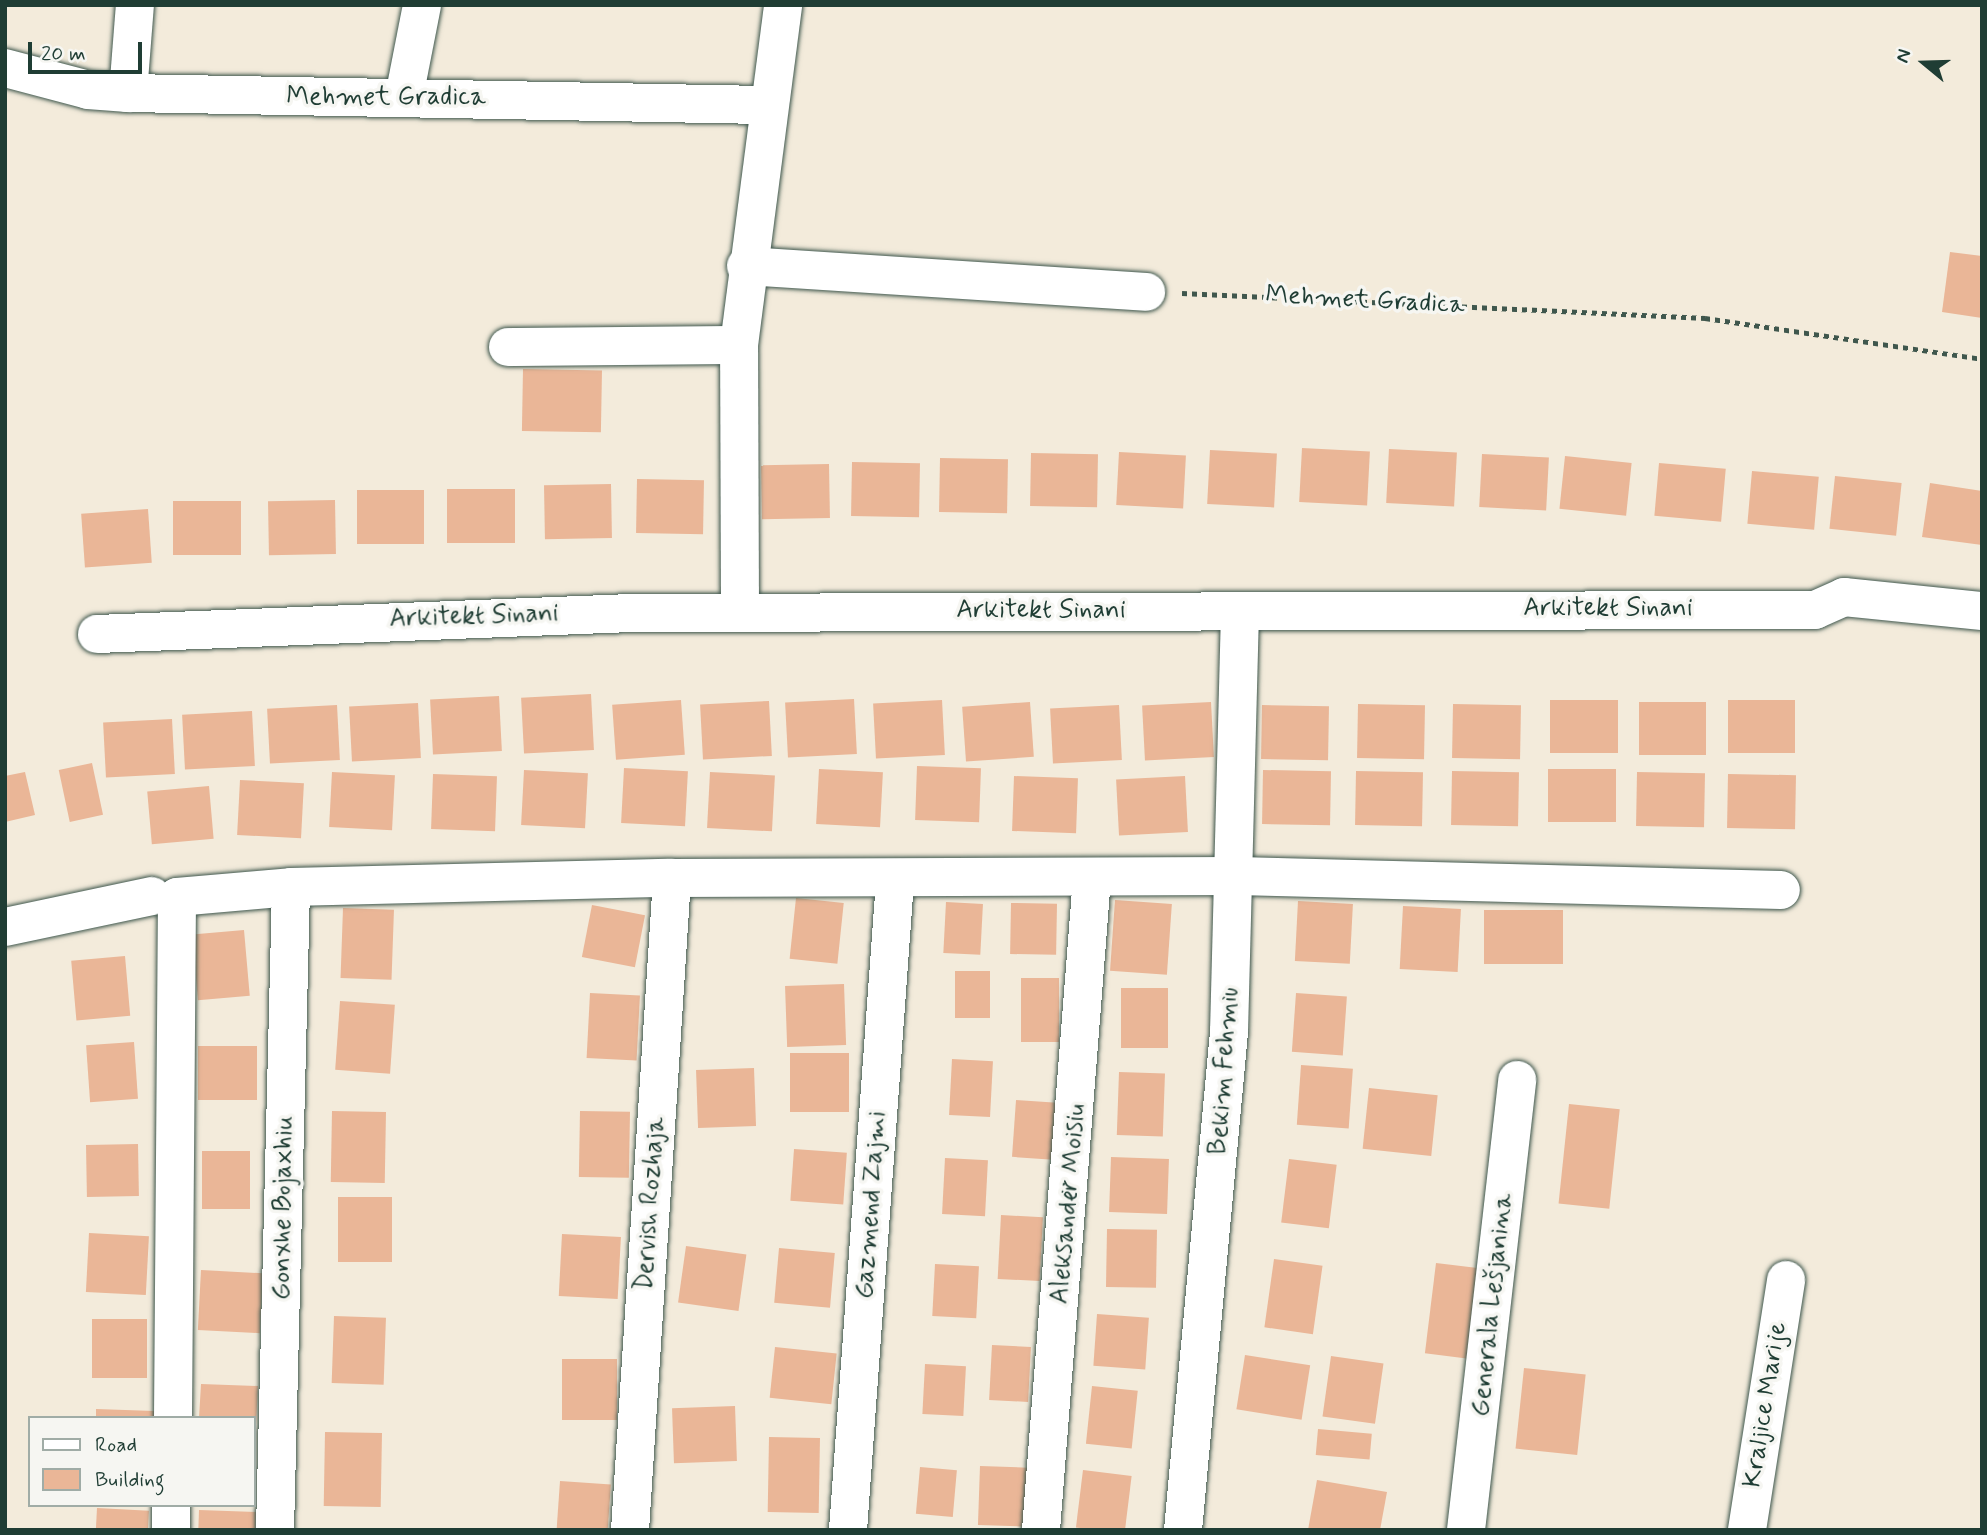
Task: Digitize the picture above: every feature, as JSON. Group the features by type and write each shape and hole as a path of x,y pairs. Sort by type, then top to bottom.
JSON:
{"street":[{"path":"128,93 135,5"},
{"path":"404,97 422,5"},
{"path":"740,612 738,345 767,105 783,5"},
{"name":"Mehmet Gradica","path":"7,68 88,90 128,93 767,105"},
{"path":"746,267 1146,292"},
{"path":"508,347 738,345"},
{"name":"Arkitekt Sinani","path":"97,634 740,612 1815,610 1844,597 1982,611"},
{"name":"Bekim Fehmiu","path":"1182,1530 1238,876 1240,611"},
{"path":"5,927 164,896 291,887 672,878 895,880 1238,876 1781,890"},
{"name":"Dervish Rozhaja","path":"630,1530 672,878"},
{"name":"Aleksandër Moisiu","path":"1041,1530 1092,878"},
{"name":"Gazmend Zajmi","path":"848,1530 895,880"},
{"name":"Gonxhe Bojaxhiu","path":"275,1530 291,887"},
{"path":"164,896 173,1416"},
{"name":"Generala Lešjanina","path":"1466,1530 1517,1080"},
{"name":"Kraljice Marije","path":"1746,1530 1786,1280"},
{"path":"171,1530 172,1507"}],"path":[{"name":"Mehmet Gradica","path":"1146,292 1705,318 1982,359"}],"building":[{"path":"1950,252 1982,256 1982,318 1942,312"},
{"path":"523,369 602,370 601,432 522,431"},
{"path":"1302,448 1370,452 1367,505 1299,502"},
{"path":"1389,449 1457,453 1454,506 1386,503"},
{"path":"1210,450 1277,454 1274,507 1207,504"},
{"path":"1119,452 1186,456 1183,508 1116,505"},
{"path":"1031,453 1098,454 1097,507 1030,506"},
{"path":"1482,454 1549,458 1546,510 1479,507"},
{"path":"1565,456 1632,463 1626,516 1559,509"},
{"path":"940,458 1008,459 1007,513 939,512"},
{"path":"852,462 920,463 919,517 851,516"},
{"path":"1659,463 1726,469 1721,522 1654,516"},
{"path":"829,464 830,518 762,519 761,465"},
{"path":"1752,471 1819,477 1814,530 1747,524"},
{"path":"1835,476 1902,483 1896,536 1829,529"},
{"path":"637,479 704,480 703,534 636,533"},
{"path":"1930,483 1982,491 1982,545 1922,537"},
{"path":"611,484 612,538 545,539 544,485"},
{"path":"447,489 515,489 515,543 447,543"},
{"path":"357,490 424,490 424,544 357,544"},
{"path":"335,500 336,554 269,555 268,501"},
{"path":"173,501 241,501 241,555 173,555"},
{"path":"148,509 152,563 85,568 81,514"},
{"path":"591,694 594,750 524,754 521,698"},
{"path":"499,696 502,751 433,755 430,700"},
{"path":"854,699 857,754 788,758 785,703"},
{"path":"681,700 685,755 616,760 612,705"},
{"path":"942,700 945,755 876,759 873,704"},
{"path":"1550,700 1618,700 1618,753 1550,753"},
{"path":"1728,700 1795,700 1795,753 1728,753"},
{"path":"769,701 772,756 703,760 700,705"},
{"path":"1030,702 1034,757 966,762 962,707"},
{"path":"1211,702 1214,757 1145,761 1142,706"},
{"path":"1639,702 1706,702 1706,755 1639,755"},
{"path":"418,703 421,758 352,762 349,707"},
{"path":"1358,704 1425,705 1424,759 1357,758"},
{"path":"1453,704 1521,705 1520,759 1452,758"},
{"path":"337,705 340,760 270,764 267,709"},
{"path":"1119,705 1122,760 1053,764 1050,709"},
{"path":"1262,705 1329,706 1328,760 1261,759"},
{"path":"252,711 255,766 185,770 182,715"},
{"path":"172,719 175,774 106,778 103,723"},
{"path":"92,763 103,815 70,822 59,770"},
{"path":"917,766 981,768 979,822 915,820"},
{"path":"624,768 688,771 685,826 621,823"},
{"path":"819,769 883,772 880,827 816,824"},
{"path":"1548,769 1616,769 1616,822 1548,822"},
{"path":"524,770 588,773 585,828 521,825"},
{"path":"1263,770 1331,771 1330,825 1262,824"},
{"path":"1356,771 1423,772 1422,826 1355,825"},
{"path":"1452,771 1519,772 1518,826 1451,825"},
{"path":"25,772 35,815 5,822 5,776"},
{"path":"332,772 395,775 392,830 329,827"},
{"path":"710,772 775,775 772,831 707,828"},
{"path":"1637,772 1705,773 1704,827 1636,826"},
{"path":"433,774 497,776 495,831 431,829"},
{"path":"1728,774 1796,775 1795,829 1727,828"},
{"path":"1014,776 1078,778 1076,833 1012,831"},
{"path":"1185,776 1188,832 1119,836 1116,780"},
{"path":"240,780 304,783 301,838 237,835"},
{"path":"209,786 214,839 152,844 147,791"},
{"path":"796,898 844,903 837,964 790,959"},
{"path":"1115,900 1172,904 1167,975 1110,971"},
{"path":"1298,901 1353,904 1350,964 1295,961"},
{"path":"946,902 983,904 980,955 943,953"},
{"path":"1011,903 1057,904 1056,955 1010,954"},
{"path":"592,905 645,915 635,967 582,957"},
{"path":"1403,906 1461,909 1458,972 1400,969"},
{"path":"343,908 394,910 392,980 341,978"},
{"path":"1484,910 1563,910 1563,964 1484,964"},
{"path":"244,930 250,996 198,1000 192,935"},
{"path":"125,956 130,1016 76,1020 71,961"},
{"path":"955,971 990,971 990,1018 955,1018"},
{"path":"1021,978 1059,978 1059,1042 1021,1042"},
{"path":"844,984 846,1045 787,1047 785,986"},
{"path":"1121,988 1168,988 1168,1048 1121,1048"},
{"path":"590,993 640,996 637,1061 587,1058"},
{"path":"1296,993 1347,997 1343,1055 1292,1052"},
{"path":"340,1001 395,1005 390,1074 335,1070"},
{"path":"134,1042 138,1099 90,1102 86,1045"},
{"path":"198,1046 257,1046 257,1100 198,1100"},
{"path":"790,1053 849,1053 849,1112 790,1112"},
{"path":"952,1059 993,1061 990,1117 949,1115"},
{"path":"1301,1065 1353,1069 1349,1128 1297,1125"},
{"path":"754,1068 756,1126 698,1128 696,1070"},
{"path":"1119,1072 1165,1074 1163,1137 1117,1135"},
{"path":"1369,1088 1438,1095 1431,1156 1363,1149"},
{"path":"1016,1100 1057,1103 1053,1160 1012,1157"},
{"path":"1569,1104 1620,1109 1609,1209 1559,1203"},
{"path":"332,1111 386,1112 385,1183 331,1182"},
{"path":"580,1111 630,1112 629,1178 579,1177"},
{"path":"138,1144 139,1196 87,1197 86,1145"},
{"path":"794,1149 847,1153 843,1205 790,1201"},
{"path":"202,1151 250,1151 250,1209 202,1209"},
{"path":"1111,1157 1169,1159 1167,1214 1109,1212"},
{"path":"945,1158 988,1160 985,1216 942,1214"},
{"path":"1289,1159 1337,1165 1329,1228 1281,1223"},
{"path":"338,1197 392,1197 392,1262 338,1262"},
{"path":"1001,1215 1043,1217 1040,1281 998,1279"},
{"path":"1107,1229 1157,1230 1156,1288 1106,1287"},
{"path":"89,1233 149,1236 146,1295 86,1292"},
{"path":"562,1234 621,1237 618,1299 559,1296"},
{"path":"686,1246 746,1254 738,1311 678,1302"},
{"path":"779,1248 835,1253 830,1308 774,1303"},
{"path":"1274,1259 1323,1266 1313,1334 1264,1327"},
{"path":"1436,1263 1482,1269 1471,1359 1425,1353"},
{"path":"935,1264 979,1266 976,1318 932,1316"},
{"path":"201,1270 263,1273 260,1333 198,1330"},
{"path":"1097,1314 1149,1318 1145,1370 1093,1366"},
{"path":"334,1316 386,1318 384,1385 332,1383"},
{"path":"92,1319 147,1319 147,1378 92,1378"},
{"path":"992,1345 1031,1347 1028,1402 989,1400"},
{"path":"775,1347 837,1353 831,1404 770,1398"},
{"path":"1245,1355 1310,1365 1302,1420 1236,1409"},
{"path":"1331,1356 1383,1363 1375,1424 1323,1416"},
{"path":"562,1359 617,1359 617,1420 562,1420"},
{"path":"925,1364 966,1366 963,1416 922,1414"},
{"path":"1524,1368 1586,1374 1577,1455 1516,1449"},
{"path":"201,1384 258,1386 256,1425 256,1416 199,1416"},
{"path":"1092,1386 1138,1391 1132,1448 1086,1444"},
{"path":"735,1406 737,1461 674,1463 672,1408"},
{"path":"96,1409 154,1411 154,1416 96,1416"},
{"path":"1318,1429 1372,1434 1370,1460 1316,1455"},
{"path":"325,1432 382,1433 381,1507 324,1506"},
{"path":"769,1437 820,1438 819,1513 768,1512"},
{"path":"980,1466 1028,1468 1026,1527 978,1525"},
{"path":"920,1467 957,1470 953,1517 916,1514"},
{"path":"1083,1470 1132,1476 1125,1530 1076,1528"},
{"path":"1317,1480 1387,1492 1380,1530 1308,1530"},
{"path":"560,1481 611,1485 608,1530 557,1530"},
{"path":"97,1508 149,1511 148,1530 96,1530"},
{"path":"199,1510 256,1512 255,1530 198,1530"}]}
